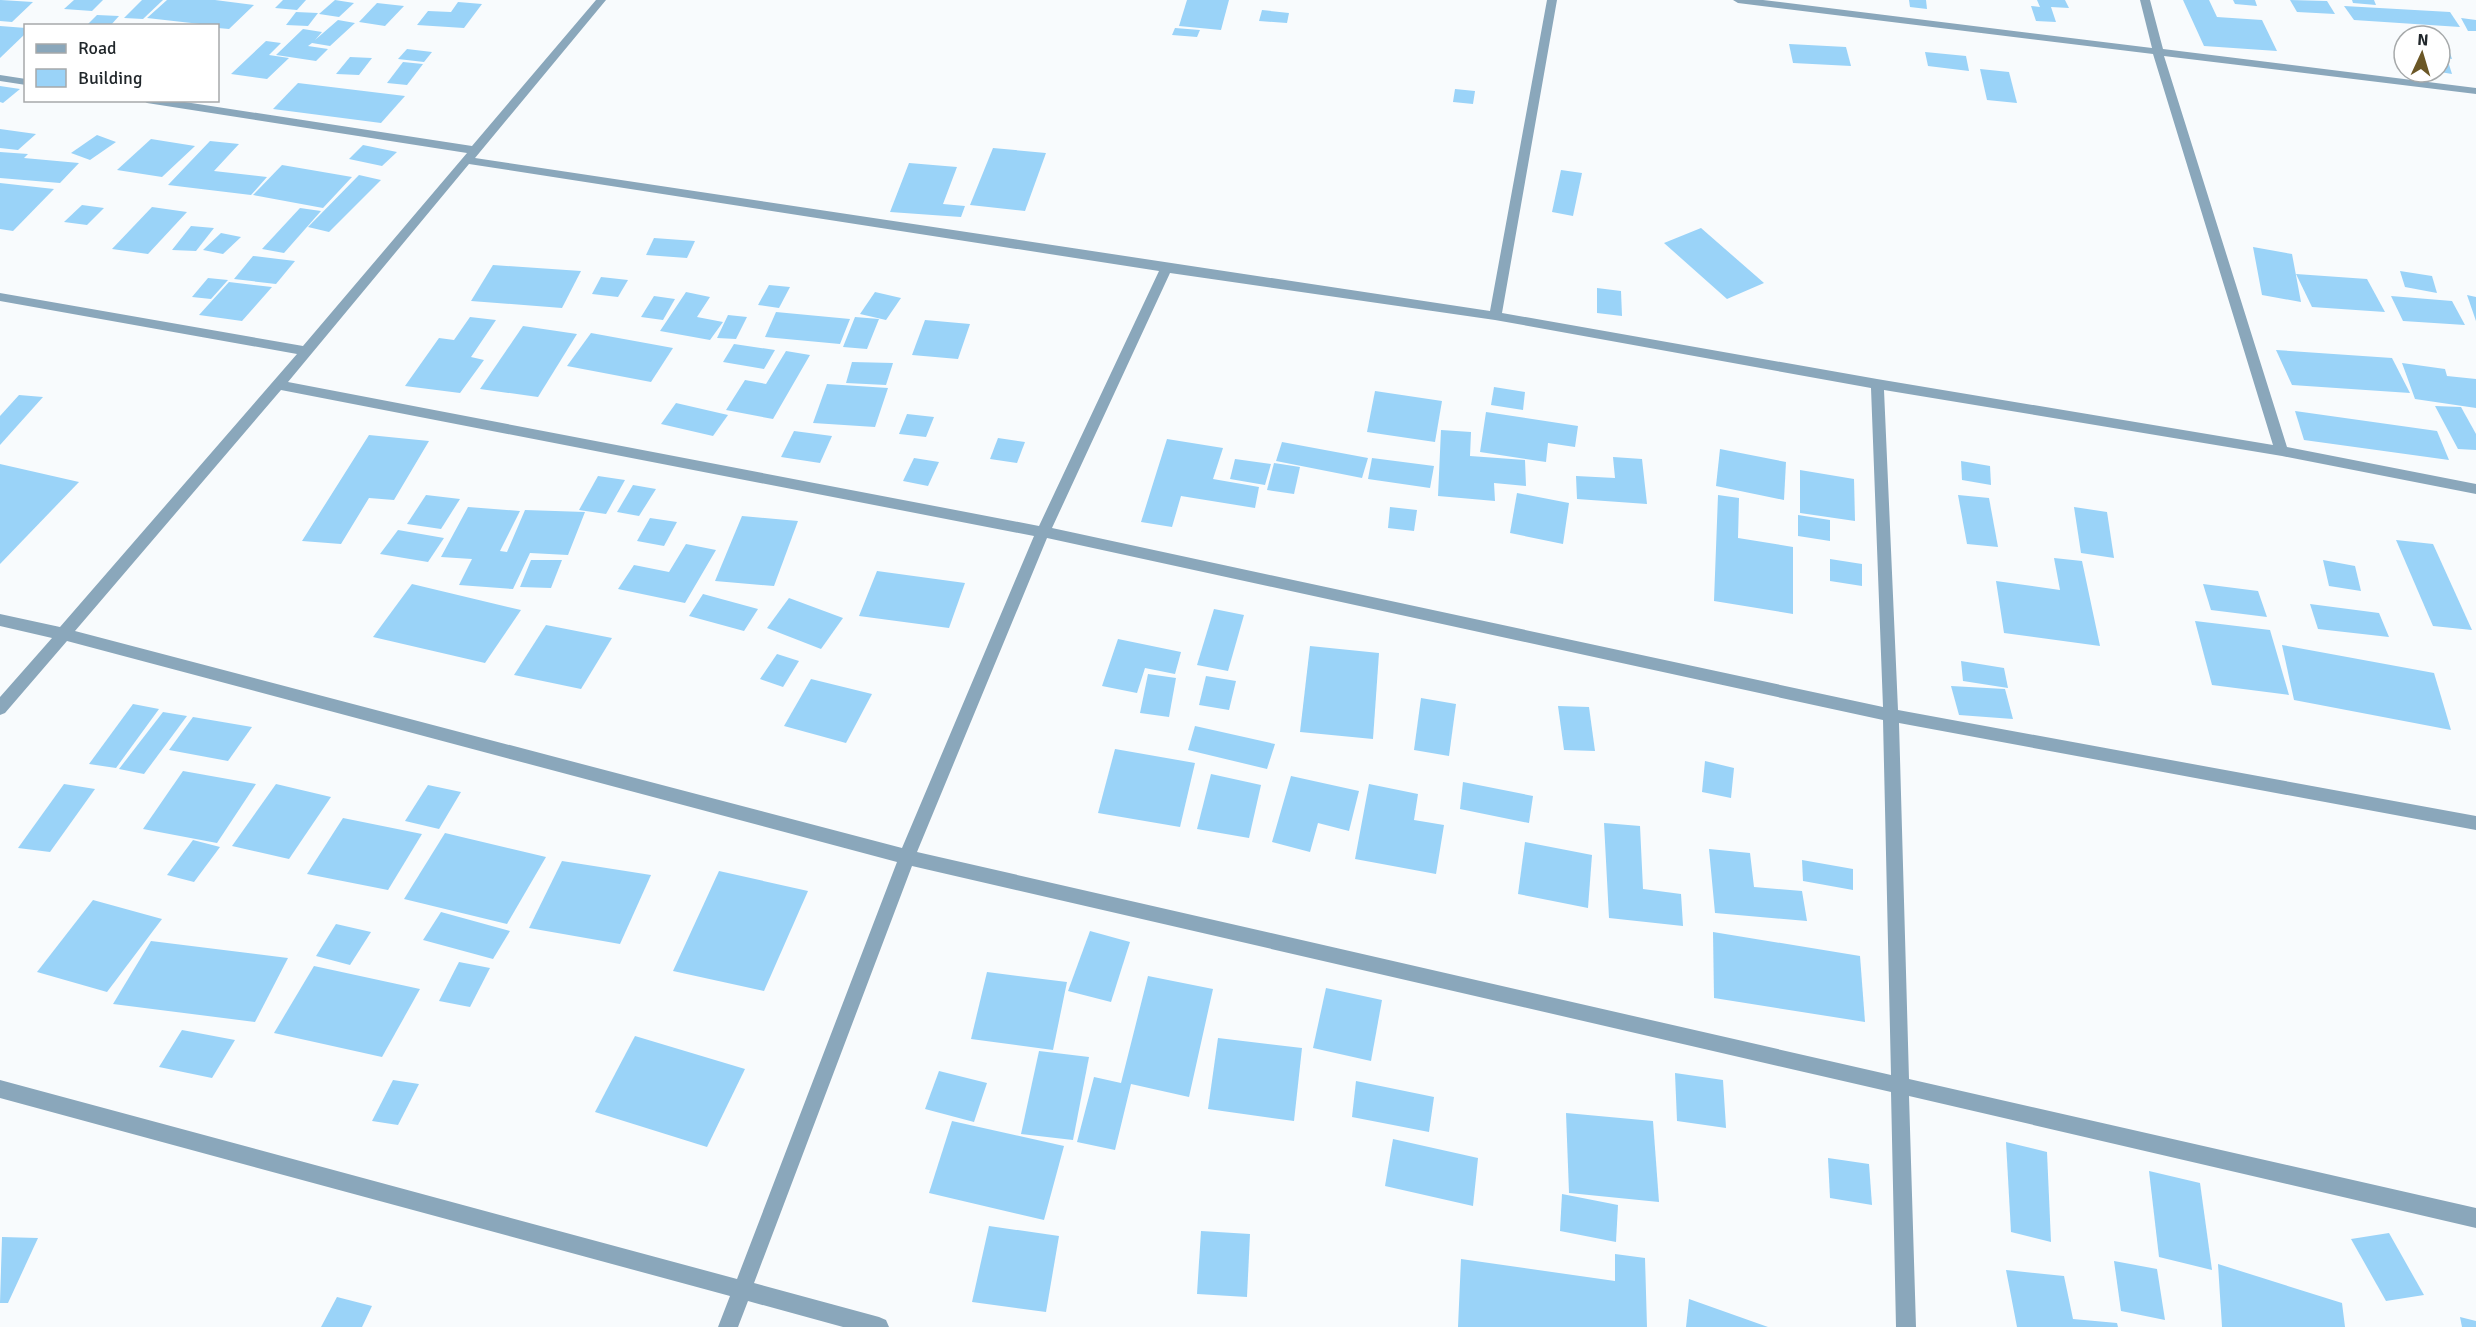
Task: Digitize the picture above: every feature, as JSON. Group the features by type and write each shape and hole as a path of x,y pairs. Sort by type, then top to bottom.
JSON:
{"street":[{"path":"0,708 278,385 601,0"},
{"path":"1495,316 1552,0"},
{"path":"1738,0 2476,91"},
{"path":"2145,0 2158,52 2282,451"},
{"path":"0,78 24,82"},
{"path":"159,102 469,155 1166,268 1495,316 1876,384 2282,451 2476,489"},
{"path":"728,1327 907,857 1043,532 1166,268"},
{"path":"0,297 306,351"},
{"path":"1876,384 1891,715 1902,1086 1906,1327"},
{"path":"278,385 1043,532 1891,715 2476,823"},
{"path":"0,620 63,634 907,857 2476,1218"},
{"path":"0,1089 879,1327"}],"building":[{"path":"0,0 33,2 12,22 0,21"},
{"path":"74,0 103,0 92,11 64,9"},
{"path":"142,0 163,0 143,19 124,18"},
{"path":"167,0 215,0 254,5 229,29 219,28 219,24 147,18"},
{"path":"283,0 306,0 297,10 275,8"},
{"path":"335,0 354,3 339,17 319,14"},
{"path":"1187,0 1229,0 1221,30 1179,26"},
{"path":"1909,0 1926,0 1927,9 1910,7"},
{"path":"2037,0 2065,0 2069,8 2051,7 2056,22 2036,21 2031,6 2040,7"},
{"path":"2183,0 2209,0 2217,17 2262,20 2277,51 2204,46"},
{"path":"2233,0 2255,0 2257,6 2235,4"},
{"path":"2290,0 2327,1 2335,14 2297,12"},
{"path":"2352,0 2374,0 2376,5 2353,3"},
{"path":"458,2 482,4 464,28 417,25 428,11 451,12"},
{"path":"377,3 404,6 385,26 359,22"},
{"path":"2344,6 2450,12 2460,27 2452,26 2452,24 2354,20"},
{"path":"1262,10 1289,13 1287,23 1259,21"},
{"path":"296,12 318,13 308,26 286,25"},
{"path":"97,15 119,16 112,24 88,24"},
{"path":"2461,18 2476,20 2476,31 2468,31"},
{"path":"338,20 355,23 330,46 312,43 308,46 328,49 316,61 276,55 303,29 322,32 315,40"},
{"path":"0,26 24,28 24,35 0,58"},
{"path":"1175,28 1200,30 1197,37 1172,35"},
{"path":"266,41 281,43 269,55 289,58 267,79 231,74"},
{"path":"1789,44 1846,47 1851,66 1793,63"},
{"path":"407,49 432,52 424,62 398,59"},
{"path":"1925,52 1966,56 1969,71 1928,66"},
{"path":"350,57 372,58 359,75 336,74"},
{"path":"403,62 423,64 407,85 387,83"},
{"path":"1980,69 2009,72 2017,103 1987,100"},
{"path":"298,83 405,96 381,123 273,109"},
{"path":"0,86 20,89 3,103 0,102"},
{"path":"1455,89 1475,91 1473,104 1453,102"},
{"path":"0,129 36,134 18,150 0,148"},
{"path":"97,135 116,142 90,160 71,153"},
{"path":"151,139 195,146 162,177 117,170"},
{"path":"210,141 239,144 214,171 267,177 251,195 168,185"},
{"path":"363,145 397,152 382,166 349,159"},
{"path":"993,148 1046,153 1025,211 970,205"},
{"path":"0,152 28,154 24,158 79,163 60,183 0,178"},
{"path":"909,163 957,167 943,204 965,206 961,217 890,212"},
{"path":"282,165 352,177 323,208 253,195"},
{"path":"1561,170 1582,173 1573,216 1552,212"},
{"path":"359,175 381,180 329,232 308,227"},
{"path":"0,183 54,189 13,231 0,229"},
{"path":"82,205 104,208 87,225 64,222"},
{"path":"152,207 187,212 148,254 112,249"},
{"path":"300,208 321,211 284,253 262,249"},
{"path":"191,226 214,228 196,251 172,250"},
{"path":"1701,228 1764,283 1727,299 1664,243"},
{"path":"221,233 241,237 223,254 203,250"},
{"path":"654,238 695,241 687,258 646,255"},
{"path":"2253,247 2292,254 2301,302 2262,295"},
{"path":"253,256 295,261 276,284 234,279"},
{"path":"493,265 581,271 562,308 471,301"},
{"path":"2400,271 2432,276 2437,293 2405,287"},
{"path":"2296,274 2367,279 2385,312 2312,307"},
{"path":"601,277 628,280 618,297 592,294"},
{"path":"208,278 228,280 211,299 192,297"},
{"path":"229,282 272,287 242,321 199,315"},
{"path":"769,285 790,287 779,308 758,305"},
{"path":"1597,288 1621,291 1622,316 1597,313"},
{"path":"686,292 710,297 697,317 723,322 710,340 660,331"},
{"path":"875,292 901,298 886,320 860,314"},
{"path":"2467,295 2476,297 2476,321"},
{"path":"654,296 675,299 663,320 641,317"},
{"path":"2391,296 2452,301 2465,325 2403,321"},
{"path":"776,312 850,319 840,344 765,337"},
{"path":"728,315 747,317 736,339 717,338"},
{"path":"470,317 496,320 471,357 484,360 460,393 405,386 439,338 454,340"},
{"path":"855,317 879,319 867,349 843,347"},
{"path":"925,320 970,324 958,359 912,355"},
{"path":"523,326 577,334 538,397 480,389"},
{"path":"591,333 673,348 651,382 567,366"},
{"path":"734,344 775,350 764,369 723,362"},
{"path":"2276,350 2392,358 2410,393 2292,385"},
{"path":"786,351 810,355 773,419 726,410 745,380 766,384"},
{"path":"852,362 893,363 886,385 846,383"},
{"path":"2402,363 2445,369 2447,376 2476,379 2476,408 2415,399"},
{"path":"827,384 888,388 875,427 813,423"},
{"path":"1494,387 1525,392 1523,410 1491,405"},
{"path":"1375,391 1442,401 1435,442 1367,432"},
{"path":"19,395 43,397 0,445 0,416"},
{"path":"676,403 728,415 713,436 661,424"},
{"path":"2435,406 2461,407 2476,434 2476,450 2458,449"},
{"path":"2295,411 2437,431 2449,460 2304,440"},
{"path":"1486,412 1578,426 1575,447 1548,443 1546,462 1480,452"},
{"path":"907,414 934,417 926,437 899,434"},
{"path":"1441,430 1471,432 1470,456 1525,460 1526,486 1494,483 1495,501 1438,496"},
{"path":"794,431 832,436 820,463 781,457"},
{"path":"369,435 429,441 394,500 369,498 341,544 302,541"},
{"path":"998,438 1025,442 1017,463 990,459"},
{"path":"1167,439 1223,448 1213,479 1259,487 1255,508 1181,496 1172,527 1141,522"},
{"path":"1282,442 1368,458 1362,478 1276,461"},
{"path":"1720,449 1786,462 1784,500 1716,486"},
{"path":"1613,457 1642,459 1647,504 1577,499 1576,476 1615,478"},
{"path":"914,458 939,462 928,486 903,481"},
{"path":"1372,458 1434,466 1430,488 1368,479"},
{"path":"1235,459 1271,464 1265,485 1230,479"},
{"path":"1961,461 1990,466 1991,485 1962,480"},
{"path":"1274,463 1300,467 1294,494 1267,490"},
{"path":"0,464 79,482 0,564"},
{"path":"1800,470 1854,479 1855,521 1800,513"},
{"path":"598,476 625,480 606,514 579,510"},
{"path":"633,485 656,489 639,516 617,512"},
{"path":"1517,493 1569,503 1563,544 1510,533"},
{"path":"426,495 460,499 441,529 407,524"},
{"path":"1718,495 1739,498 1738,538 1793,547 1793,614 1714,601"},
{"path":"1958,495 1989,498 1998,547 1967,544"},
{"path":"468,507 520,511 500,551 507,552 525,510 585,512 568,555 530,553 513,589 459,585 472,559 441,557"},
{"path":"1390,507 1417,510 1414,531 1388,528"},
{"path":"2074,507 2107,512 2114,558 2081,553"},
{"path":"1798,515 1830,520 1830,541 1798,536"},
{"path":"742,516 798,521 774,586 715,581"},
{"path":"650,518 677,522 664,546 637,541"},
{"path":"398,530 444,538 428,562 380,554"},
{"path":"2396,540 2433,544 2472,630 2433,626"},
{"path":"686,544 716,550 685,603 618,589 634,565 669,572"},
{"path":"2054,558 2082,561 2100,646 2004,633 1996,581 2060,590"},
{"path":"1830,559 1862,564 1862,586 1830,581"},
{"path":"531,560 562,560 551,588 520,587"},
{"path":"2323,560 2355,566 2361,591 2329,586"},
{"path":"877,571 965,583 949,628 859,616"},
{"path":"412,584 521,610 485,663 373,637"},
{"path":"2203,584 2258,591 2267,617 2211,610"},
{"path":"703,594 758,609 744,631 689,616"},
{"path":"789,598 843,618 821,649 767,628"},
{"path":"2310,604 2379,613 2389,637 2318,629"},
{"path":"1214,609 1244,615 1228,671 1197,665"},
{"path":"2195,621 2270,630 2289,695 2212,685"},
{"path":"546,625 612,638 581,689 514,675"},
{"path":"1118,639 1181,652 1175,674 1145,668 1137,693 1102,686"},
{"path":"2282,645 2434,673 2451,730 2294,700"},
{"path":"1310,646 1379,653 1373,739 1300,732"},
{"path":"777,654 799,661 783,687 760,679"},
{"path":"1961,661 2004,668 2008,688 1963,681"},
{"path":"1148,674 1176,678 1169,717 1140,713"},
{"path":"1206,676 1236,681 1229,710 1199,705"},
{"path":"811,679 872,694 846,743 784,726"},
{"path":"1951,686 2005,689 2013,719 1959,715"},
{"path":"1421,698 1456,704 1449,756 1414,750"},
{"path":"133,704 159,709 116,768 89,764"},
{"path":"1558,706 1589,707 1595,751 1564,750"},
{"path":"163,712 187,716 144,774 119,769"},
{"path":"193,717 252,727 228,761 169,750"},
{"path":"1195,726 1275,744 1267,769 1188,750"},
{"path":"1115,749 1195,763 1180,827 1098,813"},
{"path":"1705,761 1734,768 1731,798 1702,792"},
{"path":"183,771 256,784 217,843 143,829"},
{"path":"1211,774 1261,785 1249,838 1197,829"},
{"path":"1291,776 1359,791 1349,831 1318,823 1310,852 1272,842"},
{"path":"1463,782 1533,796 1529,823 1460,809"},
{"path":"64,784 95,789 50,852 18,848"},
{"path":"276,784 331,797 289,859 232,846"},
{"path":"1369,784 1418,794 1414,820 1444,825 1436,874 1355,859"},
{"path":"428,785 461,792 439,829 405,821"},
{"path":"343,818 422,834 388,890 307,874"},
{"path":"1604,823 1640,826 1643,889 1681,894 1683,926 1609,918"},
{"path":"445,833 546,857 507,924 404,899"},
{"path":"193,840 220,847 194,882 167,875"},
{"path":"1525,842 1592,855 1588,908 1518,894"},
{"path":"1709,849 1750,853 1754,887 1802,891 1807,921 1715,913"},
{"path":"1802,860 1853,869 1853,890 1803,881"},
{"path":"562,861 651,875 620,944 529,928"},
{"path":"719,871 808,891 764,991 673,971"},
{"path":"93,900 162,919 107,992 37,972"},
{"path":"441,912 510,931 493,959 423,940"},
{"path":"336,924 371,932 350,965 316,956"},
{"path":"1090,931 1130,942 1111,1002 1068,991"},
{"path":"1713,932 1860,956 1865,1022 1714,998"},
{"path":"151,941 288,958 255,1022 113,1004"},
{"path":"459,962 490,968 470,1007 439,1001"},
{"path":"314,966 420,989 382,1057 274,1033"},
{"path":"987,972 1067,982 1053,1050 971,1039"},
{"path":"1148,976 1213,989 1189,1097 1131,1084 1115,1150 1077,1142 1094,1077 1121,1083"},
{"path":"1326,988 1382,1000 1371,1061 1313,1048"},
{"path":"182,1030 235,1040 212,1078 159,1067"},
{"path":"635,1036 745,1069 707,1147 595,1112"},
{"path":"1218,1038 1302,1048 1294,1121 1208,1109"},
{"path":"1039,1051 1089,1057 1073,1140 1021,1134"},
{"path":"939,1071 987,1083 974,1122 925,1109"},
{"path":"1675,1073 1723,1080 1726,1128 1677,1121"},
{"path":"393,1080 419,1084 398,1125 372,1121"},
{"path":"1356,1081 1434,1097 1429,1132 1352,1117"},
{"path":"1566,1113 1653,1121 1659,1202 1569,1193"},
{"path":"952,1121 1064,1146 1044,1220 929,1193"},
{"path":"1393,1139 1478,1158 1473,1206 1385,1186"},
{"path":"2006,1142 2047,1152 2051,1242 2011,1232"},
{"path":"1828,1158 1869,1164 1872,1205 1830,1198"},
{"path":"2149,1171 2200,1183 2212,1270 2159,1257"},
{"path":"1562,1194 1618,1205 1616,1242 1560,1231"},
{"path":"989,1226 1059,1236 1046,1312 972,1302"},
{"path":"1201,1231 1250,1234 1247,1297 1197,1294"},
{"path":"2389,1233 2424,1295 2386,1301 2351,1239"},
{"path":"2,1237 38,1238 8,1303 0,1303"},
{"path":"1615,1254 1645,1258 1647,1327 1458,1327 1461,1259 1615,1281"},
{"path":"2114,1261 2157,1269 2165,1320 2121,1311"},
{"path":"2218,1264 2342,1303 2345,1327 2222,1327"},
{"path":"2006,1270 2064,1276 2073,1319 2117,1323 2118,1327 2017,1327"},
{"path":"337,1297 372,1306 362,1327 321,1327"},
{"path":"1689,1299 1768,1327 1686,1327"},
{"path":"2460,1317 2476,1321 2476,1327 2462,1327"}]}
